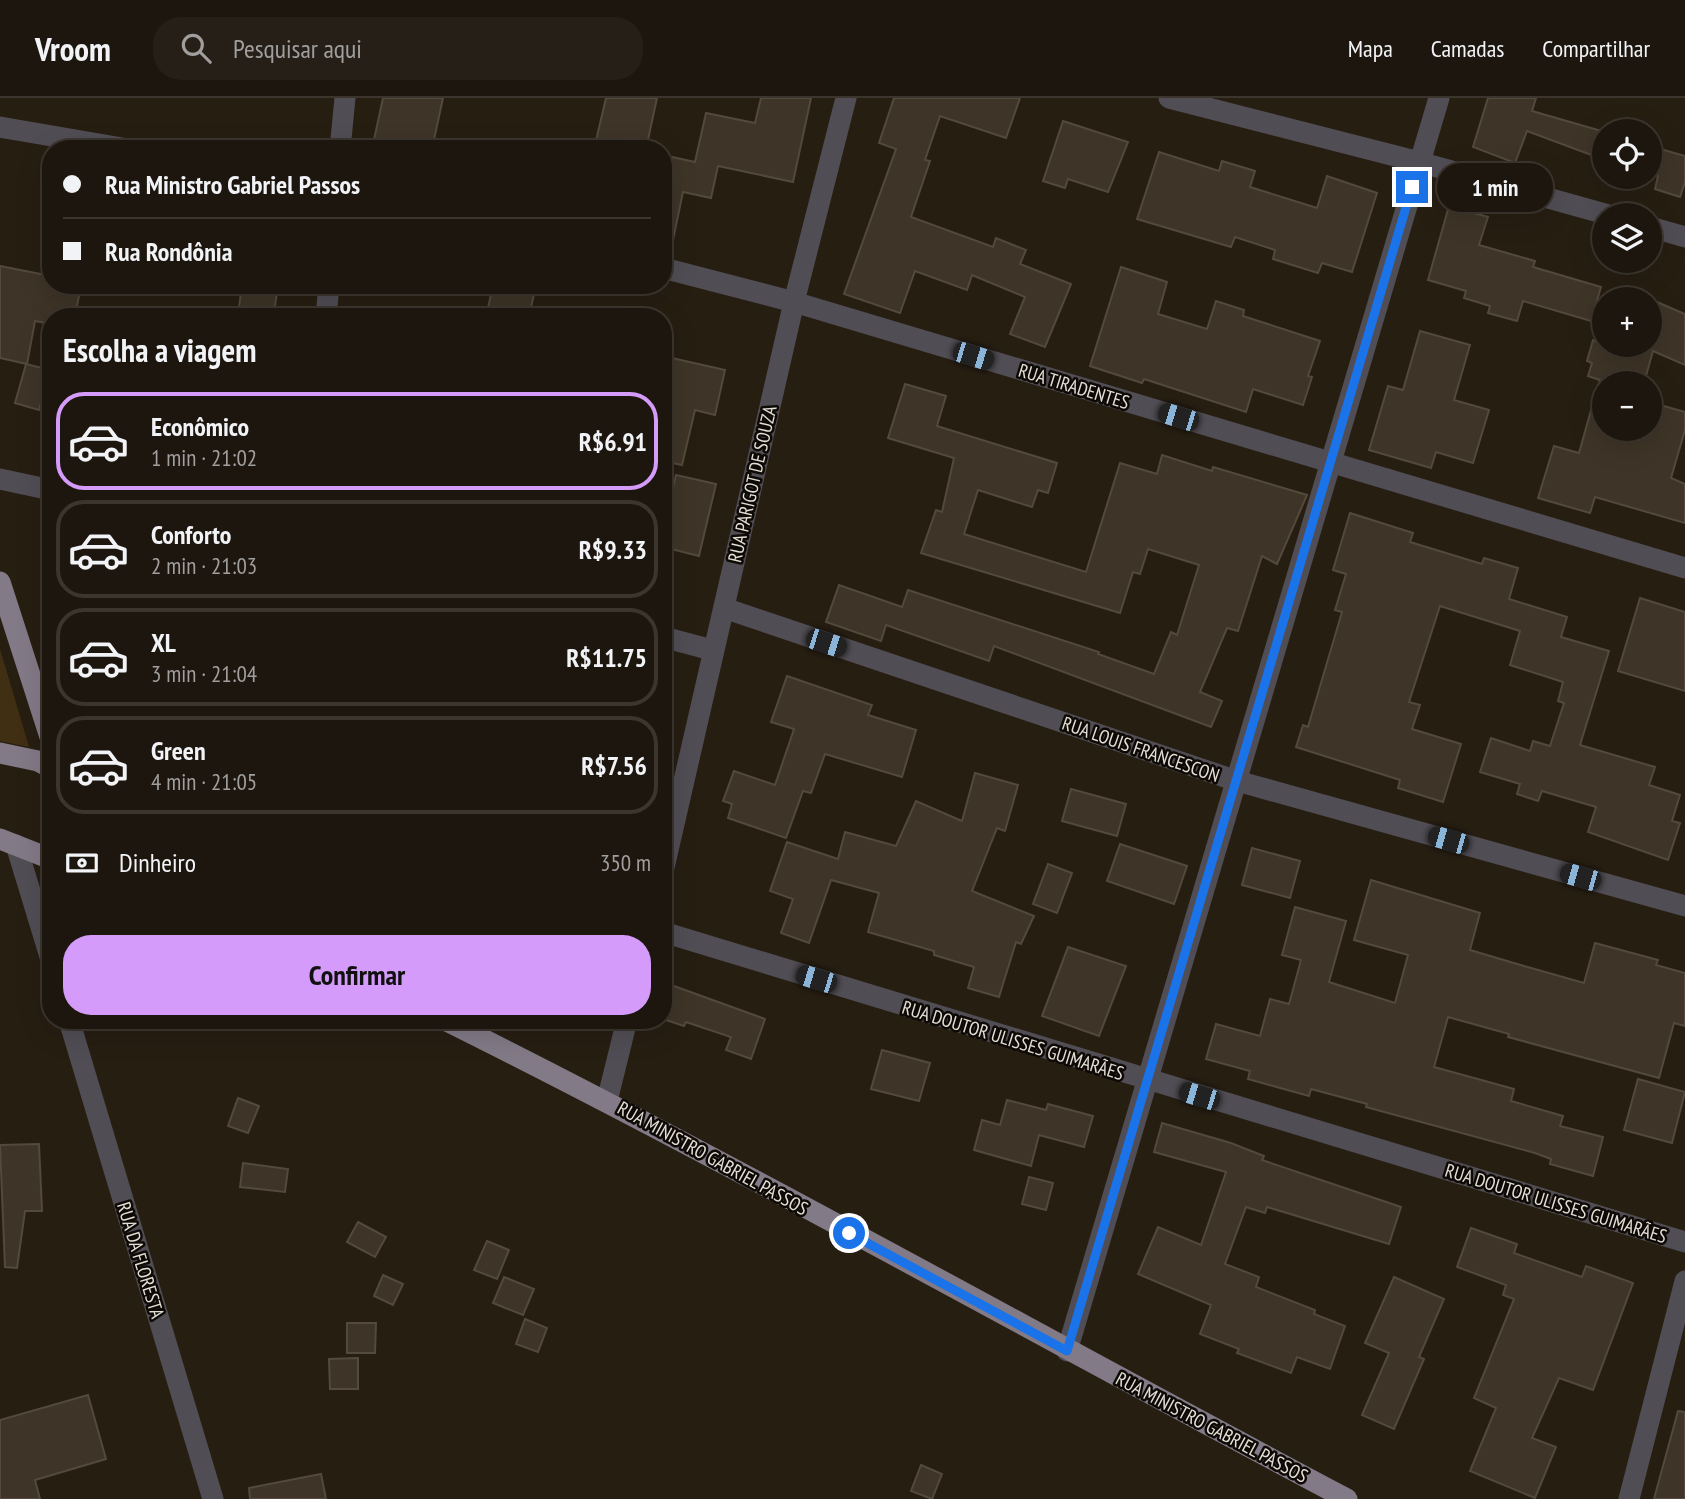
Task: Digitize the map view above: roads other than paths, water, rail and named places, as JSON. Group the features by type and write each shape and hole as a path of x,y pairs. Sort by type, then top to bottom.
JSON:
{"main road":[{"path":"0,582 42,712"},
{"path":"0,753 42,763"},
{"path":"8,842 42,855"},
{"name":"RUA MINISTRO GABRIEL PASSOS","path":"463,1029 607,1101 1067,1351 1348,1499"}],"street":[{"path":"341,140 345,98"},
{"name":"RUA PARIGOT DE SOUZA","path":"672,831 794,302 846,98"},
{"path":"1169,98 1419,162 1592,211"},
{"path":"1067,1351 1439,98"},
{"path":"0,127 76,140"},
{"path":"1662,230 1685,237"},
{"name":"RUA TIRADENTES","path":"672,270 794,302 1685,568"},
{"path":"0,479 42,488"},
{"name":"RUA LOUIS FRANCESCON","path":"724,608 1237,781 1685,906"},
{"path":"672,639 712,650"},
{"path":"8,842 42,935"},
{"name":"RUA DOUTOR ULISSES GUIMARÃES","path":"672,935 1685,1242"},
{"name":"RUA DA FLORESTA","path":"72,1029 213,1499"},
{"path":"607,1101 625,1029"},
{"path":"1629,1499 1685,1281"}]}
